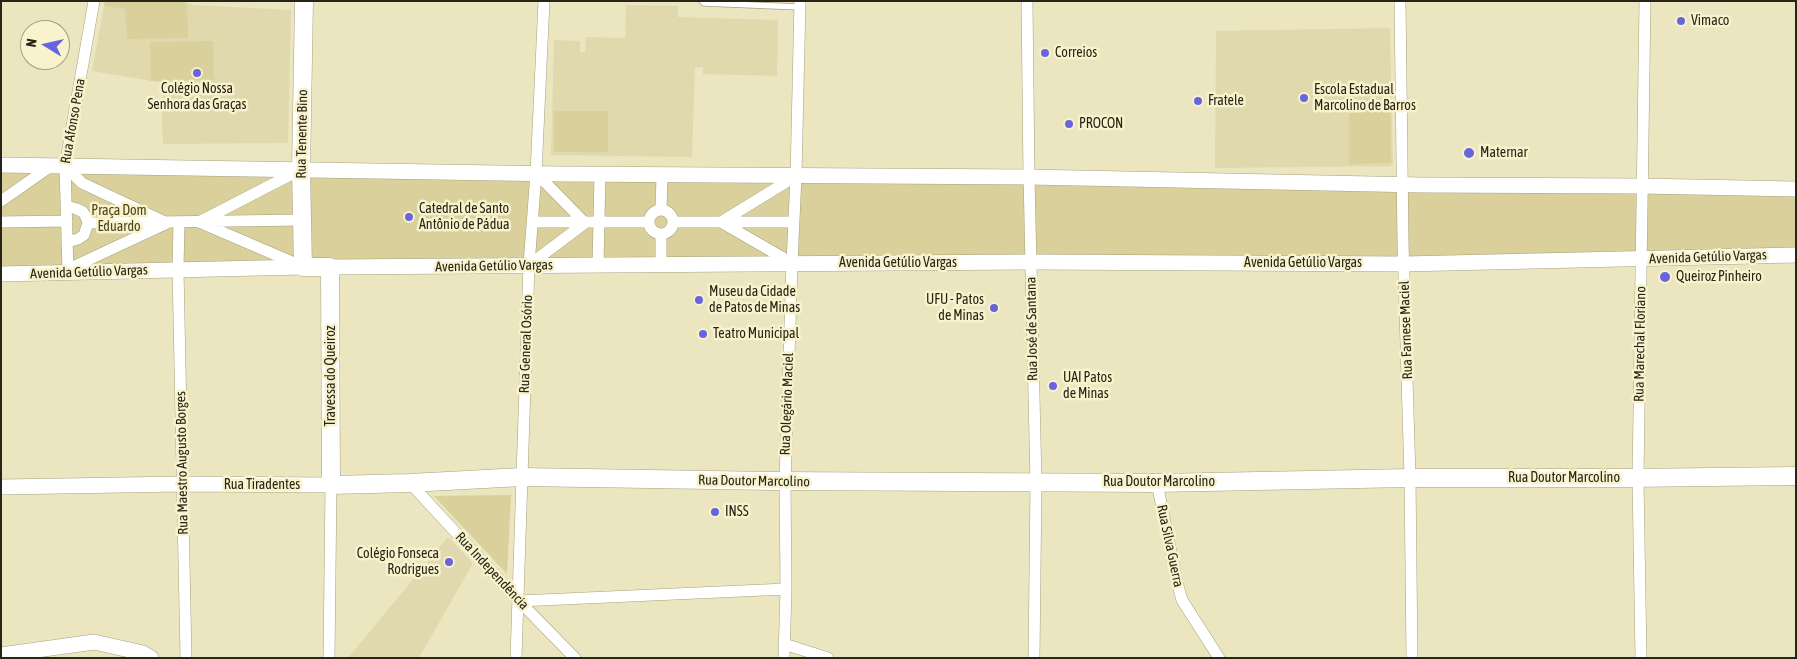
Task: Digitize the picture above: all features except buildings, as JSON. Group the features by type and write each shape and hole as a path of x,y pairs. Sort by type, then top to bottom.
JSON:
{"main road":[{"name":"Rua Tenente Bino","path":"303,267 301,170 304,1"},
{"name":"Avenida Getúlio Vargas","path":"303,267 330,267"},
{"name":"Travessa do Queiroz","path":"330,267 331,485"},
{"name":"Rua Doutor Marcolino","path":"522,478 1157,483 1410,478 1796,476"},
{"name":"Rua Tiradentes","path":"331,485 522,478"}],"street":[{"name":"Rua Afonso Pena","path":"68,272 66,206 58,166 94,1"},
{"name":"Rua General Osório","path":"516,658 529,265 536,173 544,1"},
{"name":"Rua José de Santana","path":"1027,1 1036,482 1034,658"},
{"name":"Rua Farnese Maciel","path":"1400,1 1412,658"},
{"name":"Rua Marechal Floriano","path":"1641,658 1638,478 1645,1"},
{"name":"Rua Olegário Maciel","path":"784,658 786,589 785,481 800,4"},
{"path":"1,165 662,175 1029,177 1402,185 1796,189"},
{"path":"1,201 58,166"},
{"path":"58,166 82,183 167,223"},
{"path":"199,222 301,170"},
{"path":"536,173 585,223"},
{"path":"598,265 600,174"},
{"path":"661,209 662,175"},
{"path":"721,222 796,176"},
{"path":"66,206 83,212 88,223 84,235 67,242"},
{"path":"661,209 669,212 674,222 671,230 661,234 652,230 649,222 654,212 661,209"},
{"path":"88,223 302,220"},
{"path":"1,222 67,221"},
{"path":"199,222 303,267"},
{"path":"532,222 649,222"},
{"path":"674,222 794,222"},
{"path":"721,222 792,263"},
{"path":"68,272 75,266 167,223"},
{"name":"Rua Maestro Augusto Borges","path":"179,223 178,269 186,658"},
{"path":"529,265 585,223"},
{"path":"661,234 661,264"},
{"name":"Avenida Getúlio Vargas","path":"330,267 1031,262 1404,264 1796,255"},
{"name":"Avenida Getúlio Vargas","path":"1,274 303,267"},
{"name":"Rua Independência","path":"410,483 519,601 575,658"},
{"name":"Rua Silva Guerra","path":"1157,483 1182,600 1219,658"},
{"name":"Rua Tiradentes","path":"1,487 182,484 331,485"},
{"path":"329,658 331,485"},
{"path":"519,601 786,589"},
{"path":"1,656 94,642 143,653 151,658"},
{"path":"784,644 828,658"}],"lane":[{"path":"702,1 704,3 800,4"}],"shaded area":[{"name":"Colégio Nossa Senhora das Graças","path":"105,1 180,1 194,5 291,10 288,143 163,144 164,83 92,71"},
{"path":"626,5 678,6 678,17 778,20 777,76 703,74 703,67 695,67 692,157 551,155 554,40 580,41 580,52 585,52 586,37 625,38"},
{"name":"Escola Estadual Marcolino de Barros","path":"1390,28 1393,166 1215,168 1216,31"},
{"path":"448,537 473,563 419,658 348,658"}],"green space":[{"path":"105,1 180,1 187,3 188,38 127,39 125,9 104,6"},
{"path":"213,41 214,80 151,81 150,42"},
{"path":"1349,101 1390,101 1391,163 1349,164"},
{"path":"554,111 608,111 608,152 554,152"},
{"name":"Praça Dom Eduardo","path":"1,165 1796,189 1796,255 1,274"},
{"path":"511,495 507,574 434,496"}],"place":[{"name":"Vimaco","path":"1681,21"},
{"name":"Correios","path":"1045,53"},
{"name":"Colégio Nossa Senhora das Graças","path":"197,73"},
{"name":"Escola Estadual Marcolino de Barros","path":"1304,98"},
{"name":"Fratele","path":"1198,101"},
{"name":"PROCON","path":"1069,124"},
{"name":"Maternar","path":"1469,153"},
{"name":"Catedral de Santo Antônio de Pádua","path":"409,217"},
{"name":"Queiroz Pinheiro","path":"1665,277"},
{"name":"Museu da Cidade de Patos de Minas","path":"699,300"},
{"name":"UFU - Patos de Minas","path":"994,308"},
{"name":"Teatro Municipal","path":"703,334"},
{"name":"UAI Patos de Minas","path":"1053,386"},
{"name":"INSS","path":"715,512"},
{"name":"Colégio Fonseca Rodrigues","path":"449,562"}]}
